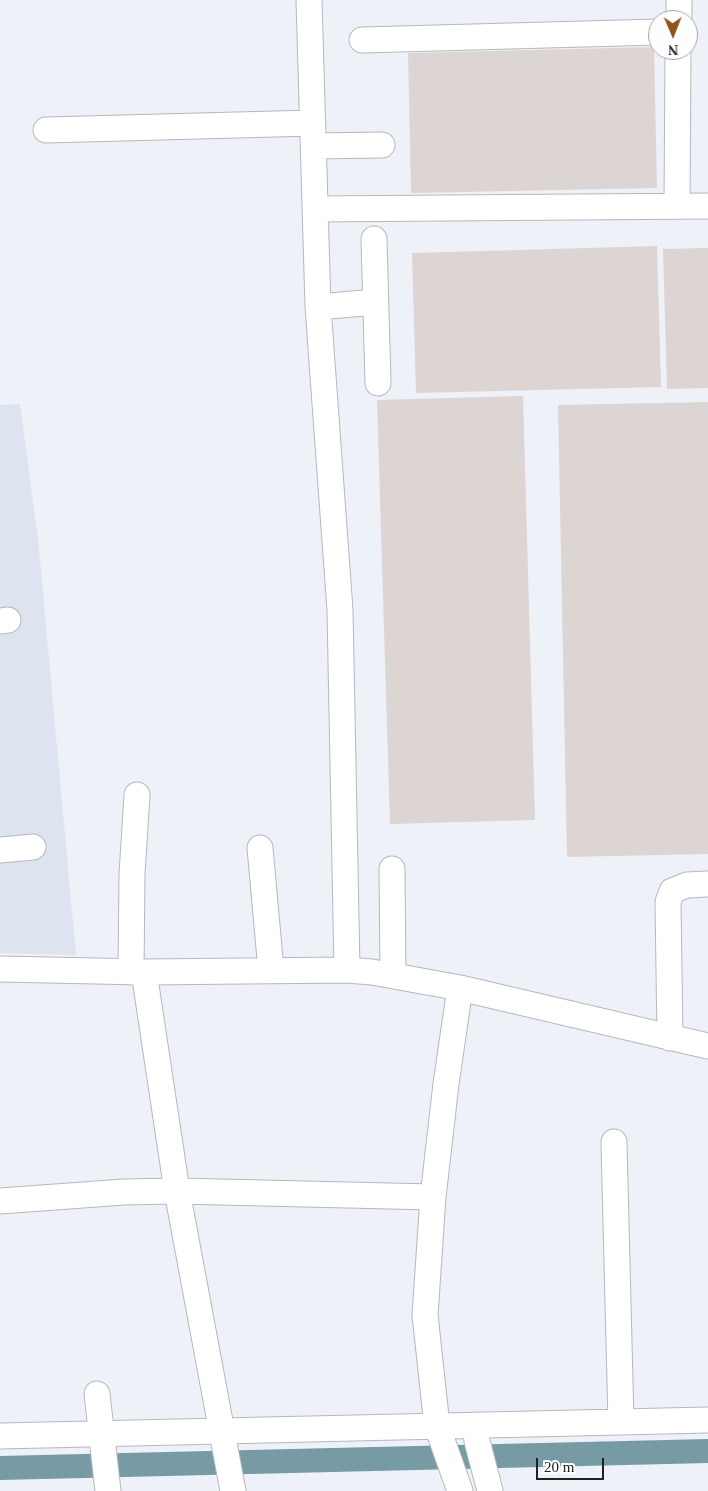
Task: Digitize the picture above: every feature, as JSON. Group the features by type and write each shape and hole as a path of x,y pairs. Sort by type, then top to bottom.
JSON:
{"street":[{"path":"309,0 318,307 340,610 347,970"},
{"path":"362,40 648,32"},
{"path":"676,206 678,60"},
{"path":"46,130 314,135 382,145"},
{"path":"315,209 708,206"},
{"path":"374,240 378,383"},
{"path":"318,307 375,302"},
{"path":"137,795 132,874 137,972 227,1462"},
{"path":"0,850 33,847"},
{"path":"260,848 271,970"},
{"path":"392,869 393,975"},
{"path":"670,1038 668,902 672,891 687,885 708,884"},
{"path":"0,969 137,972 347,970 393,975 460,988 708,1046"},
{"path":"460,988 446,1084 433,1197 425,1315 443,1445 460,1491"},
{"path":"614,1142 621,1422"},
{"path":"0,1201 124,1192 177,1191 433,1197"},
{"path":"97,1394 106,1484"},
{"path":"0,1436 101,1442 227,1462 443,1445 476,1433 621,1422 708,1420"},
{"path":"476,1433 490,1491"}],"shaded area":[{"path":"20,404 38,539 76,955 0,953 0,405"}],"building":[{"path":"648,47 648,60 654,60 657,188 411,193 408,53"},
{"path":"657,246 661,387 416,393 412,253"},
{"path":"708,248 708,388 667,389 663,249"},
{"path":"523,396 535,820 390,824 377,400"},
{"path":"708,402 708,854 567,857 558,405"}],"waterway":[{"path":"0,1468 708,1451"}]}
